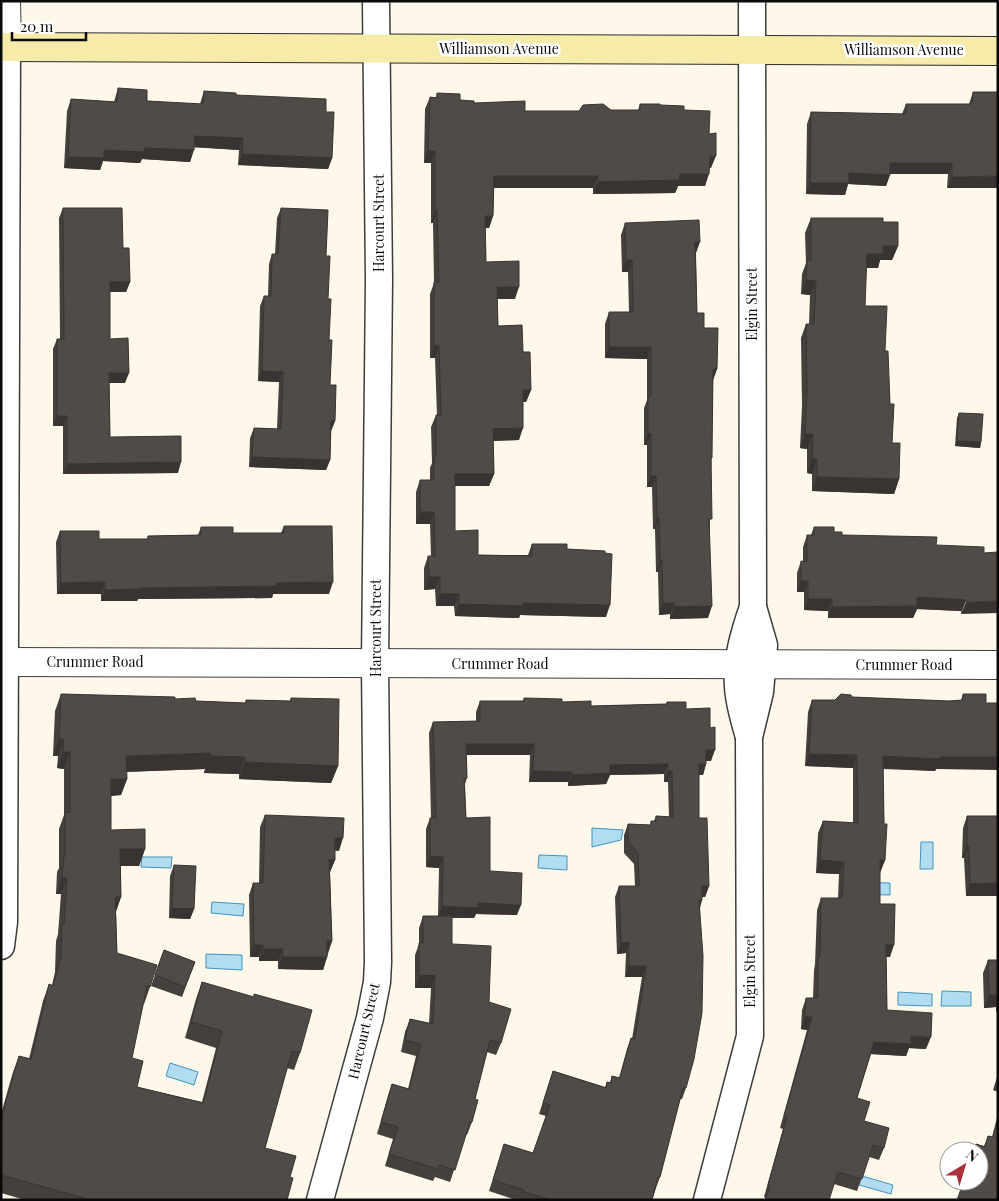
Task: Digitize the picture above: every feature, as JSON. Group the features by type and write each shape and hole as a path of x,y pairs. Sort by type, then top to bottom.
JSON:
{"main road":[{"name":"Williamson Avenue","path":"4,46 998,50"}],"street":[{"path":"1,946 4,922 2,662 4,46 6,1"},
{"name":"Harcourt Street","path":"320,1200 370,1018 377,982 375,663 379,290 376,1"},
{"name":"Elgin Street","path":"707,1200 750,1036 749,737 738,694 751,666 740,647 753,607 752,1"},
{"name":"Crummer Road","path":"2,662 751,666 998,665"}],"water":[{"path":"592,828 623,830 621,840 592,847"},
{"path":"921,842 933,842 933,869 920,869"},
{"path":"539,855 567,856 567,870 538,868"},
{"path":"142,857 172,857 171,868 141,867"},
{"path":"852,882 890,883 890,895 851,894"},
{"path":"212,902 244,904 243,916 211,913"},
{"path":"206,954 242,955 242,970 206,968"},
{"path":"942,991 971,992 971,1006 941,1006"},
{"path":"898,992 932,994 932,1006 898,1005"},
{"path":"170,1063 198,1072 194,1085 166,1076"},
{"path":"862,1176 893,1185 891,1194 859,1185"}],"building":[{"path":"118,88 147,90 147,101 203,104 204,91 236,93 236,95 326,99 326,112 334,112 332,158 242,154 243,138 195,136 194,150 145,148 144,152 104,150 104,158 68,157 71,99 117,102"},
{"path":"973,92 998,92 998,176 952,177 952,163 890,163 890,175 849,173 849,183 810,183 811,112 906,114 906,104 972,104"},
{"path":"437,93 460,94 460,100 474,101 474,103 525,101 525,111 579,111 583,105 603,104 611,110 640,110 640,104 660,104 684,106 684,110 710,111 709,134 716,133 716,156 710,156 709,174 680,174 679,180 598,182 598,176 494,176 493,216 485,216 486,262 519,261 519,287 497,287 498,326 522,325 523,352 530,352 531,390 523,390 523,428 493,429 494,474 455,474 455,531 478,530 478,555 532,556 532,544 567,544 567,549 605,551 605,553 612,554 610,605 523,603 523,606 459,604 459,594 440,594 440,577 429,577 428,556 435,556 434,512 420,512 420,480 434,480 436,415 441,415 439,346 434,346 434,282 439,282 437,211 435,211 435,151 428,151 430,97 437,98"},
{"path":"63,208 122,208 123,248 129,248 130,282 110,282 110,339 128,338 129,373 109,373 110,437 181,436 181,462 67,464 67,416 57,416 57,339 64,339"},
{"path":"281,208 328,210 326,256 330,256 328,299 331,299 329,340 332,340 330,385 336,385 335,421 331,421 330,460 252,457 254,428 281,429 283,372 262,371 264,296 271,296 272,254 278,254"},
{"path":"811,218 883,218 883,222 898,222 898,246 883,246 883,254 867,254 865,306 887,306 885,351 888,351 890,404 894,404 892,443 900,443 899,479 817,477 817,459 812,459 813,434 805,434 807,391 806,324 814,324 816,281 806,280 807,260 811,260"},
{"path":"699,220 700,242 695,242 697,313 704,313 704,328 718,328 717,369 713,369 712,519 709,519 712,606 674,607 674,603 663,603 656,476 651,476 651,434 648,433 648,396 651,396 651,347 609,347 609,312 633,312 632,260 626,260 625,223"},
{"path":"959,413 983,414 981,442 957,441"},
{"path":"284,526 332,526 333,582 276,583 276,586 105,590 105,582 61,583 60,531 99,531 99,539 148,539 148,536 201,535 201,527 233,527 233,533 284,533"},
{"path":"814,527 834,527 834,532 842,532 842,535 937,537 936,545 984,547 984,553 998,552 998,601 966,602 966,600 917,597 917,606 832,607 832,599 808,599 808,581 801,581 801,561 807,562 807,535 814,535"},
{"path":"61,694 175,697 175,699 195,698 196,701 246,703 246,700 291,701 291,698 339,699 338,766 245,762 245,757 210,756 211,753 126,756 127,779 111,779 111,830 145,829 145,849 120,849 121,897 115,897 117,953 157,965 150,987 147,986 132,1058 143,1061 137,1087 203,1103 222,1031 191,1022 202,982 254,997 254,994 312,1010 300,1053 292,1051 265,1148 296,1156 290,1177 293,1178 287,1200 83,1200 84,1198 1,1175 1,1119 19,1056 31,1059 49,984 53,986 61,956 67,878 62,877 65,856 65,812 70,812 70,752 63,752 64,740 59,739"},
{"path":"841,694 851,695 852,697 949,701 963,700 963,694 986,694 986,703 998,703 998,757 940,757 940,759 883,756 884,824 887,824 885,860 880,860 880,904 895,904 894,945 886,944 887,1010 932,1013 931,1037 911,1036 911,1044 874,1042 857,1098 870,1102 864,1121 889,1128 884,1148 873,1145 862,1179 838,1172 829,1200 765,1200 787,1117 784,1116 812,1017 805,1017 806,998 818,998 821,898 842,898 844,862 820,860 823,821 858,823 857,755 809,754 812,700 835,700"},
{"path":"524,698 562,699 562,702 591,701 591,706 686,702 686,709 710,708 710,728 715,727 715,750 706,750 706,764 699,764 699,818 707,818 709,886 702,886 702,900 699,900 703,956 702,1013 694,1059 686,1088 683,1088 660,1177 658,1177 652,1200 552,1200 493,1180 504,1144 533,1153 550,1105 543,1103 553,1071 606,1088 607,1082 611,1083 612,1076 620,1078 631,1038 635,1039 646,966 629,966 629,942 621,943 619,886 639,886 638,853 628,842 628,824 651,825 651,821 656,821 656,816 673,817 672,771 668,771 668,764 610,765 610,773 572,775 572,772 533,771 534,744 466,744 467,778 464,779 466,818 490,817 490,871 522,873 521,905 478,903 478,908 442,906 443,857 430,856 430,818 436,818 433,722 480,721 480,701 524,701"},
{"path":"265,815 344,818 343,838 335,838 335,860 329,860 332,941 327,941 327,957 282,957 283,949 264,949 263,945 254,945 253,883 263,883"},
{"path":"967,816 998,816 998,883 970,884"},
{"path":"174,865 196,866 194,909 172,908"},
{"path":"423,916 452,916 452,944 491,946 489,1002 511,1009 501,1043 490,1040 475,1099 478,1100 455,1170 439,1165 438,1169 389,1154 398,1127 381,1122 392,1084 409,1089 421,1044 405,1040 410,1019 433,1024 435,975 419,976 419,943 423,943"},
{"path":"164,950 195,962 185,987 155,975"},
{"path":"988,960 998,960 998,995 989,995"},
{"path":"998,1119 998,1200 957,1200 960,1191 989,1191 989,1141 987,1141 988,1136 993,1137"}]}
